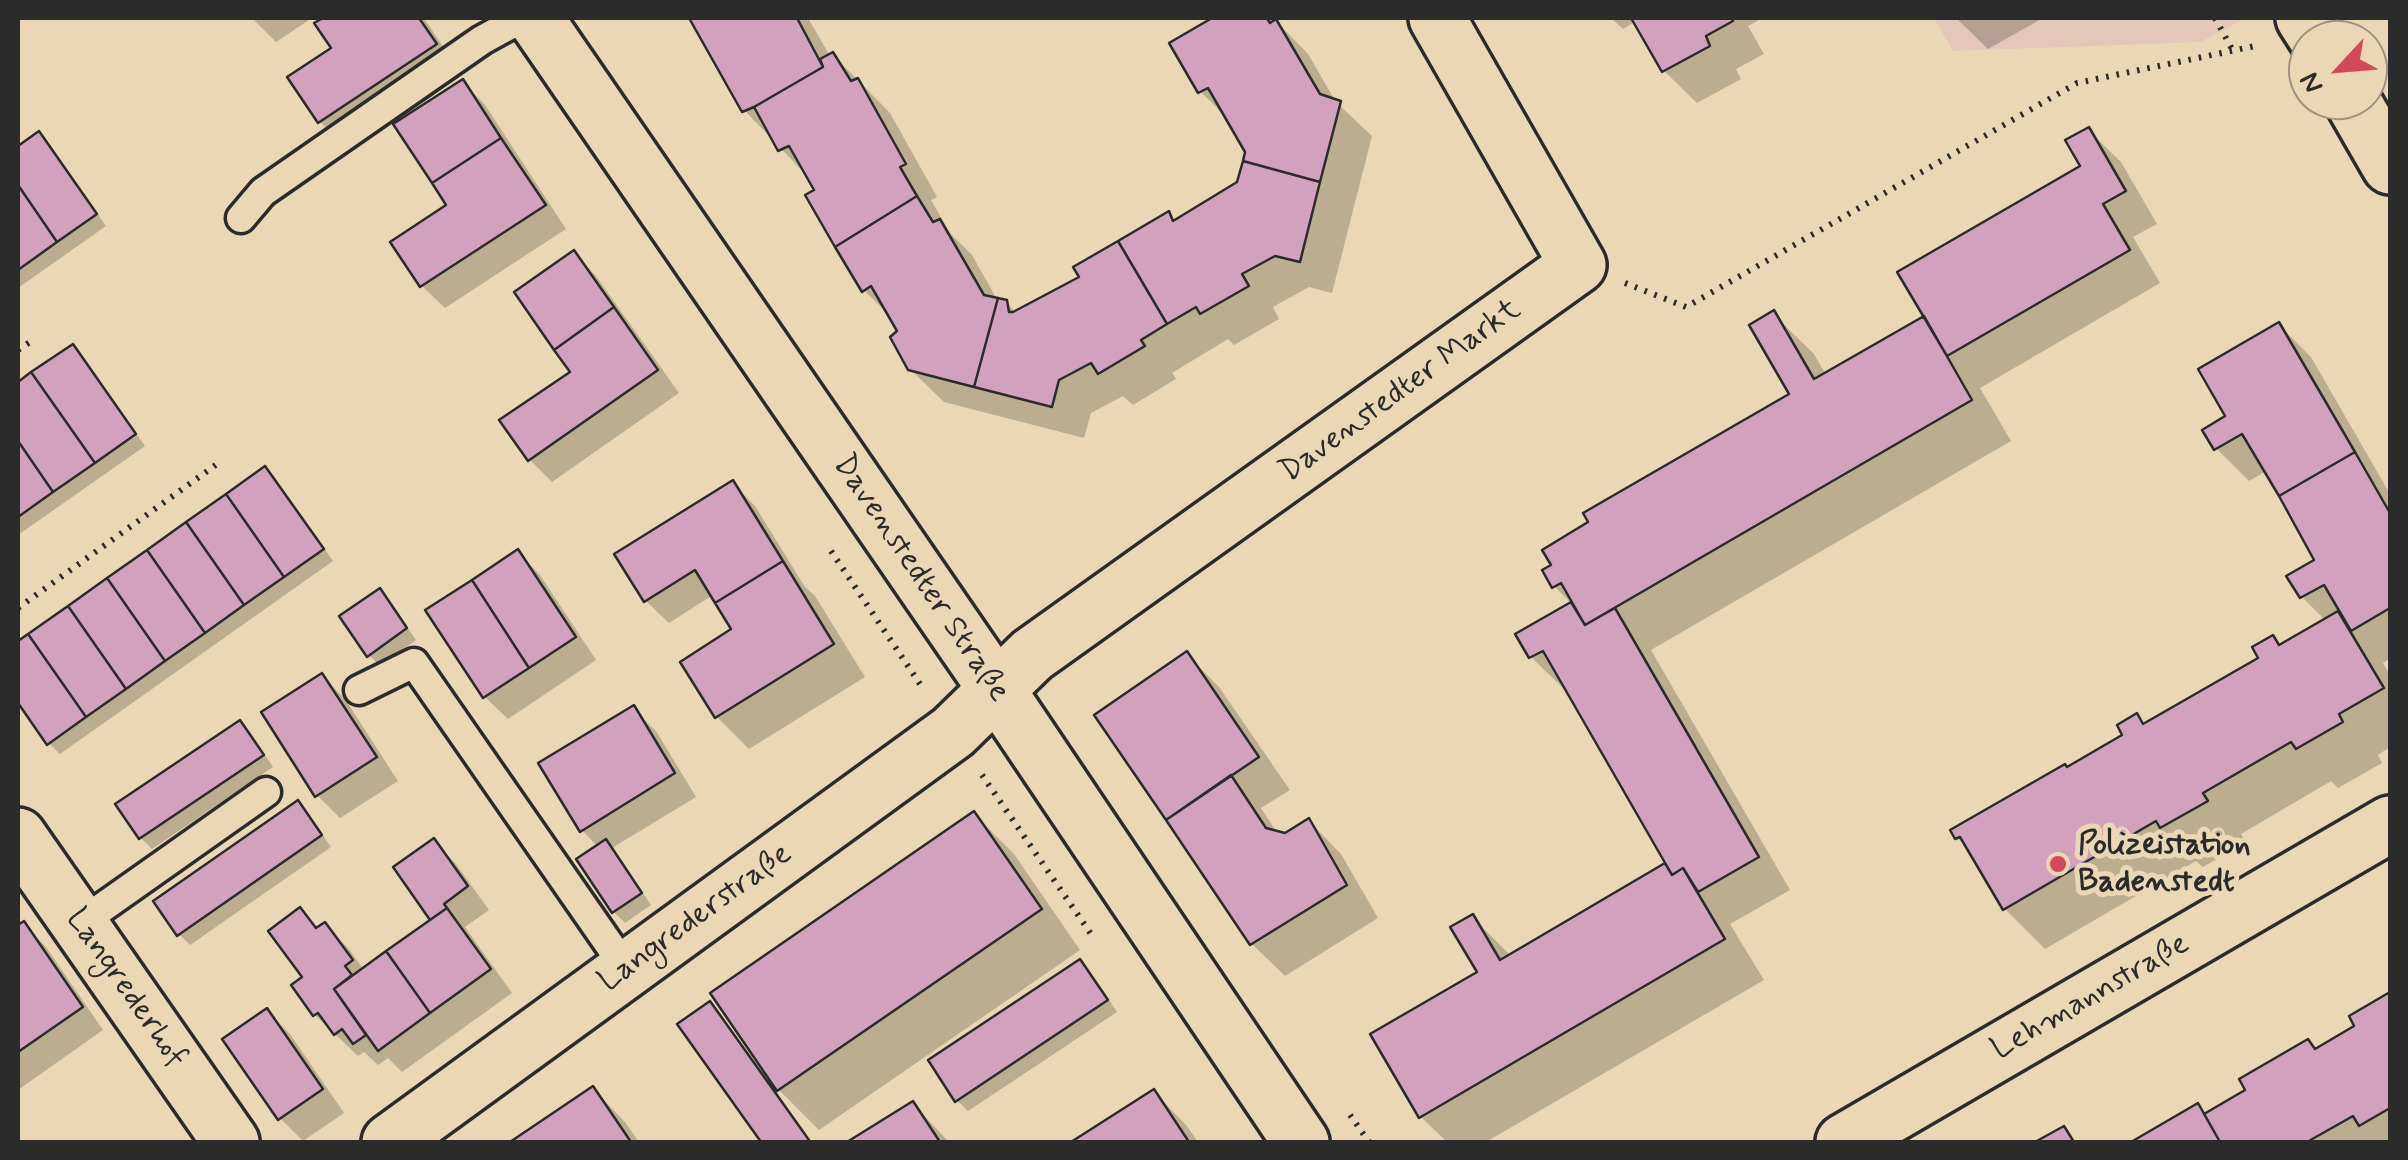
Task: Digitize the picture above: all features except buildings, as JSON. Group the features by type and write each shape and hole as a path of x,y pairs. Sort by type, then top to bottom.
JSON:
{"street":[{"name":"Davenstedter Straße","path":"535,18 997,690 1301,1142"},
{"path":"1436,18 1578,265"},
{"path":"2364,120 2390,166"},
{"name":"Davenstedter Markt","path":"997,690 1032,656 1578,265"},
{"name":"Langrederstraße","path":"390,1142 953,732 997,690"},
{"name":"Lehmannstraße","path":"1844,1142 2390,824"},
{"name":"Langrederhof","path":"18,836 232,1142"}],"lane":[{"path":"241,218 264,192 466,51 522,18"},
{"path":"359,690 414,663 627,970"},
{"path":"79,924 266,792"}],"path":[{"path":"2214,18 2232,50"},
{"path":"1578,265 1686,307 2077,84 2288,37"},
{"path":"18,350 30,342"},
{"path":"18,608 217,464"},
{"path":"824,540 1094,938"}],"shaded area":[{"path":"1934,18 2246,18 2201,42 1953,51"}],"place":[{"name":"Polizeistation Badenstedt","path":"2058,864"}]}
